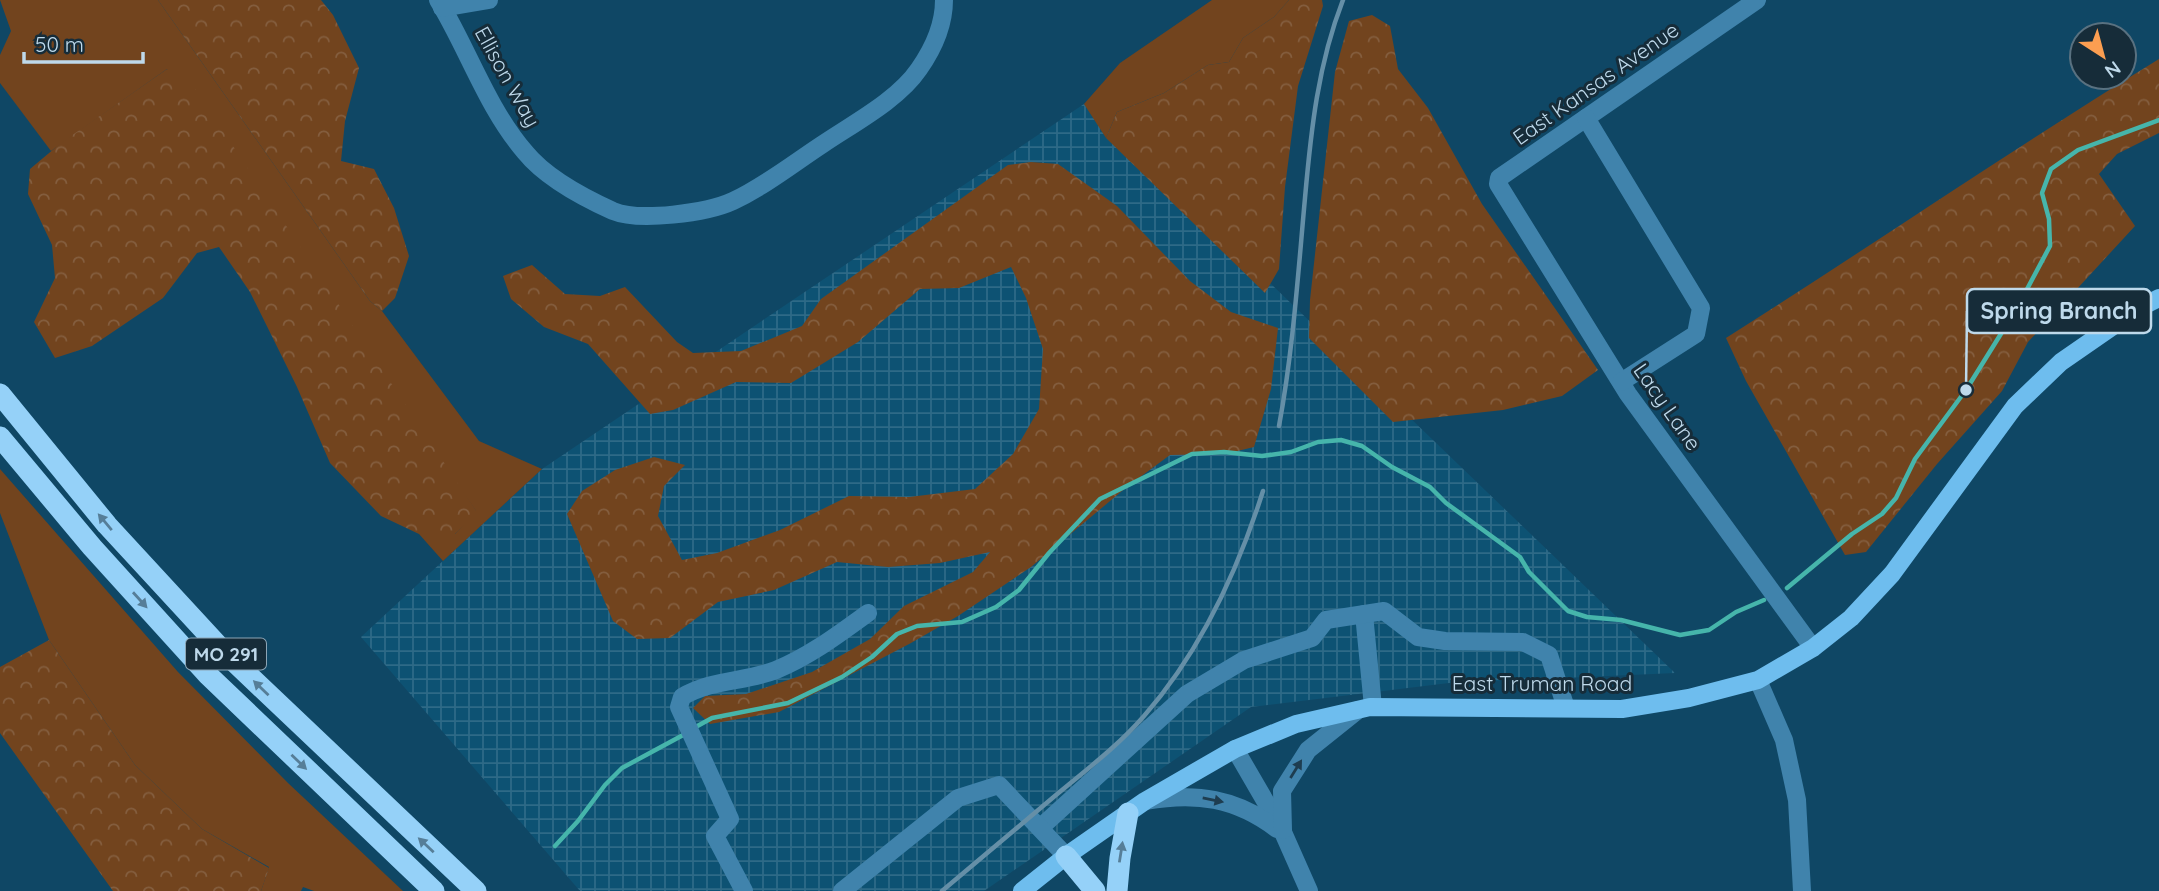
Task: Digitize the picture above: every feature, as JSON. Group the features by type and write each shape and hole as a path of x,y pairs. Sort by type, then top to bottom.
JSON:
{"highway":[{"name":"MO 291","path":"0,394 107,525 226,654 476,891"},
{"name":"MO 291","path":"0,437 92,547 208,675 434,891"},
{"path":"1117,891 1119,858 1137,807"},
{"path":"1066,856 1095,891"}],"main road":[{"name":"East Truman Road","path":"1022,891 1066,856 1137,807 1235,749 1296,724 1365,709 1622,709 1689,698 1758,680 1813,648 1851,618 1892,573 2014,406 2061,362 2139,308 2159,298"}],"street":[{"path":"440,4 489,0"},
{"name":"Ellison Way","path":"440,4 504,125 525,153 546,173 616,212 660,216 701,211 732,201 764,183 887,101 918,71 926,57 936,39 944,12 944,0"},
{"name":"East Kansas Avenue","path":"1499,184 1499,178 1757,0"},
{"path":"1586,118 1701,308 1696,334 1621,382"},
{"name":"Lacy Lane","path":"1499,184 1621,382 1813,648"},
{"path":"1041,827 1187,694 1244,660 1312,638 1326,620 1384,611 1418,637 1445,641 1523,642 1549,655 1566,708"},
{"path":"744,891 715,836 730,819 679,706 682,696 714,682 774,670 824,646 868,613"},
{"path":"1283,834 1282,791 1308,750 1365,709 1364,614"},
{"path":"1758,680 1784,740 1790,764 1797,800 1802,891"},
{"path":"1235,749 1283,834 1309,891"},
{"path":"842,891 958,797 999,785 1066,856"},
{"path":"1137,807 1177,796 1205,798 1237,805 1262,818 1283,834"}],"shaded area":[{"path":"1084,104 1675,673 1449,683 1251,707 984,891 580,891 361,637 542,469"}],"green space":[{"path":"0,0 158,0 370,301 382,311 479,441 542,469 443,561 419,534 455,534 476,511 167,69 51,151 0,83 0,55 11,31"},
{"path":"158,0 321,0 333,15 359,68 345,121 341,161 374,169 394,208 409,256 395,298 382,311 370,301"},
{"path":"1212,0 1289,0 1274,17 1243,38 1229,62 1208,65 1164,93 1117,112 1106,138 1084,104 1120,63"},
{"path":"1289,0 1322,0 1323,6 1298,86 1285,187 1279,269 1265,293 1106,138 1117,112 1164,93 1208,65 1229,62 1243,38 1274,17"},
{"path":"1372,15 1390,26 1398,69 1428,108 1482,204 1598,370 1562,396 1503,410 1393,422 1309,338 1310,300 1335,72 1349,21"},
{"path":"2159,59 2159,133 2117,154 2099,174 2135,226 2028,342 2002,391 1937,464 1866,552 1845,555 1746,381 1726,338 2108,91 2138,91 2138,72"},
{"path":"167,69 189,80 477,512 455,534 419,534 381,516 330,463 297,387 250,292 219,247 197,253 163,298 92,346 55,358 34,322 55,278 52,245 28,194 30,169 61,143"},
{"path":"1031,162 1058,164 1117,206 1190,281 1231,312 1278,328 1271,389 1254,447 1225,454 1170,455 1128,486 1031,567 958,616 779,712 710,724 693,708 705,696 746,694 812,672 870,639 904,606 973,572 990,552 940,563 888,567 837,562 774,590 718,602 670,638 637,639 613,621 567,514 582,491 615,470 654,457 685,465 664,486 658,516 682,560 717,553 780,530 849,496 909,497 975,489 1013,454 1039,409 1043,349 1026,298 1011,267 959,288 920,289 858,342 791,383 736,382 673,410 650,414 588,344 544,327 511,299 503,276 532,265 565,294 600,296 625,287 677,342 693,353 741,351 802,326 821,299 1008,165"},
{"path":"0,469 178,672 288,783 403,891 314,891 303,887 301,891 261,891 269,867 202,829 135,765 49,640 0,513"},
{"path":"49,640 135,765 202,829 269,868 261,891 113,891 0,733 0,667"}],"waterway":[{"path":"1787,588 1852,534 1882,514 1896,498 1915,459 1966,390 2017,308 2050,246 2049,219 2042,193 2051,169 2078,150 2159,120"},
{"path":"692,729 712,718 788,703 842,677 872,657 897,634 917,626 962,622 996,607 1019,590 1049,553 1100,499 1192,454 1224,452 1262,456 1291,452 1318,442 1341,440 1362,446 1392,467 1430,487 1446,503 1520,557 1529,572 1568,611 1587,617 1621,620 1680,635 1709,630 1736,612 1764,600"},
{"path":"555,846 622,768 685,734"}],"railway":[{"path":"1279,426 1292,341 1313,122 1327,48 1343,0"},
{"path":"942,891 1113,748 1144,716 1183,665 1215,610 1241,552 1263,491"}],"place":[{"name":"Spring Branch","path":"1966,390"}]}
